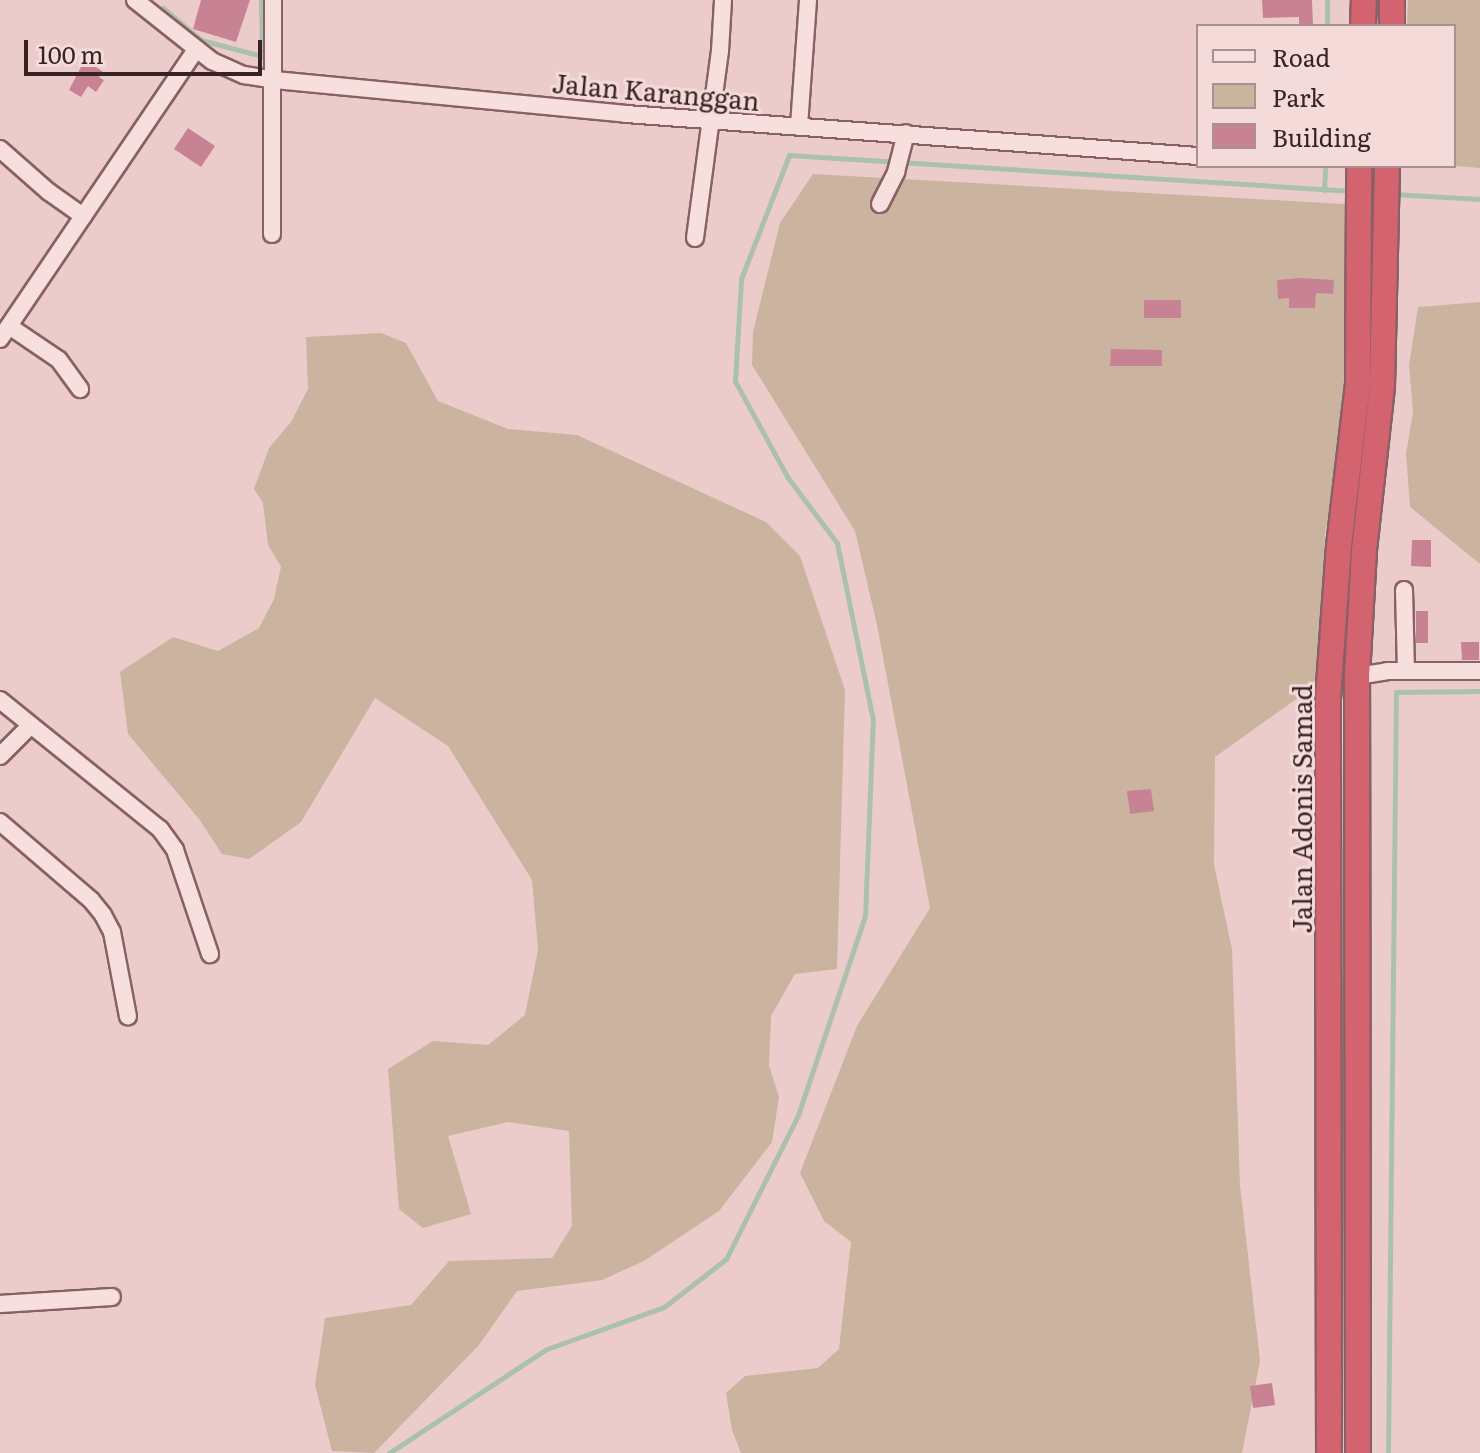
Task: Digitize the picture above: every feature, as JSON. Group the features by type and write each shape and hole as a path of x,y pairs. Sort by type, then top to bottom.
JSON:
{"highway":[{"path":"1363,24 1364,0"},
{"path":"1392,0 1392,24"},
{"name":"Jalan Adonis Samad","path":"1358,1453 1356,517 1359,168"},
{"name":"Jalan Adonis Samad","path":"1329,1453 1328,699 1356,517 1382,386 1387,168"}],"street":[{"path":"272,234 273,0"},
{"path":"695,238 720,51 723,0"},
{"path":"799,126 808,0"},
{"name":"Jalan Karanggan","path":"144,3 212,61 244,75 275,80 709,120 1196,156"},
{"path":"80,389 59,360 4,332 196,50"},
{"path":"880,204 899,163 906,133"},
{"path":"0,149 38,184 83,216"},
{"path":"1404,590 1406,670"},
{"path":"1357,676 1406,670 1480,671"},
{"path":"0,700 29,727 143,814 170,842 210,954"},
{"path":"0,756 29,727"},
{"path":"0,822 91,900 103,915 112,932 128,1017"},
{"path":"0,1304 112,1297"}],"green space":[{"path":"1408,0 1480,0 1480,168 1456,166 1456,24 1407,24"},
{"path":"813,174 1345,204 1344,428 1325,533 1320,682 1215,757 1214,865 1232,949 1240,1185 1260,1361 1242,1453 741,1453 732,1430 726,1393 745,1376 818,1368 839,1349 851,1242 824,1221 800,1173 857,1026 930,908 877,625 855,531 752,365 753,332 780,223"},
{"path":"1480,302 1480,564 1410,507 1406,454 1413,412 1409,365 1418,307"},
{"path":"381,333 406,343 438,401 508,429 577,435 766,522 800,556 845,690 837,969 795,974 771,1016 769,1065 779,1097 772,1142 719,1211 644,1261 602,1280 517,1291 479,1345 374,1453 332,1451 315,1385 325,1318 411,1305 449,1261 552,1258 572,1226 569,1131 508,1122 448,1136 471,1214 423,1228 399,1209 388,1069 433,1041 488,1045 525,1015 538,950 532,880 448,746 375,698 301,822 249,859 222,854 199,819 128,734 120,672 173,637 218,651 259,628 274,599 281,567 268,545 263,503 254,489 269,448 291,422 308,389 306,337"}],"building":[{"path":"201,0 250,0 236,42 193,29"},
{"path":"1262,0 1312,0 1313,24 1299,24 1299,17 1263,18"},
{"path":"89,62 103,72 99,77 104,80 96,92 88,86 81,97 69,90 82,65"},
{"path":"188,128 215,146 201,167 174,149"},
{"path":"1277,280 1334,280 1333,294 1316,293 1315,308 1289,308 1289,298 1278,299"},
{"path":"1144,300 1181,300 1181,318 1144,318"},
{"path":"1111,349 1162,350 1162,366 1110,366"},
{"path":"1412,540 1431,540 1431,567 1411,566"},
{"path":"1416,611 1428,611 1428,643 1416,643"},
{"path":"1461,642 1479,642 1479,660 1462,660"},
{"path":"1151,789 1154,811 1130,814 1127,791"},
{"path":"1272,1383 1275,1405 1253,1408 1250,1386"}],"waterway":[{"path":"163,8 201,40 262,56 261,0"},
{"path":"1327,0 1327,24"},
{"path":"389,1453 547,1349 664,1307 726,1259 798,1115 865,916 873,720 837,543 788,478 735,381 741,279 789,155 1352,191"},
{"path":"1324,190 1325,169"},
{"path":"1393,194 1480,199"},
{"path":"1388,1453 1396,692 1480,691"}]}
